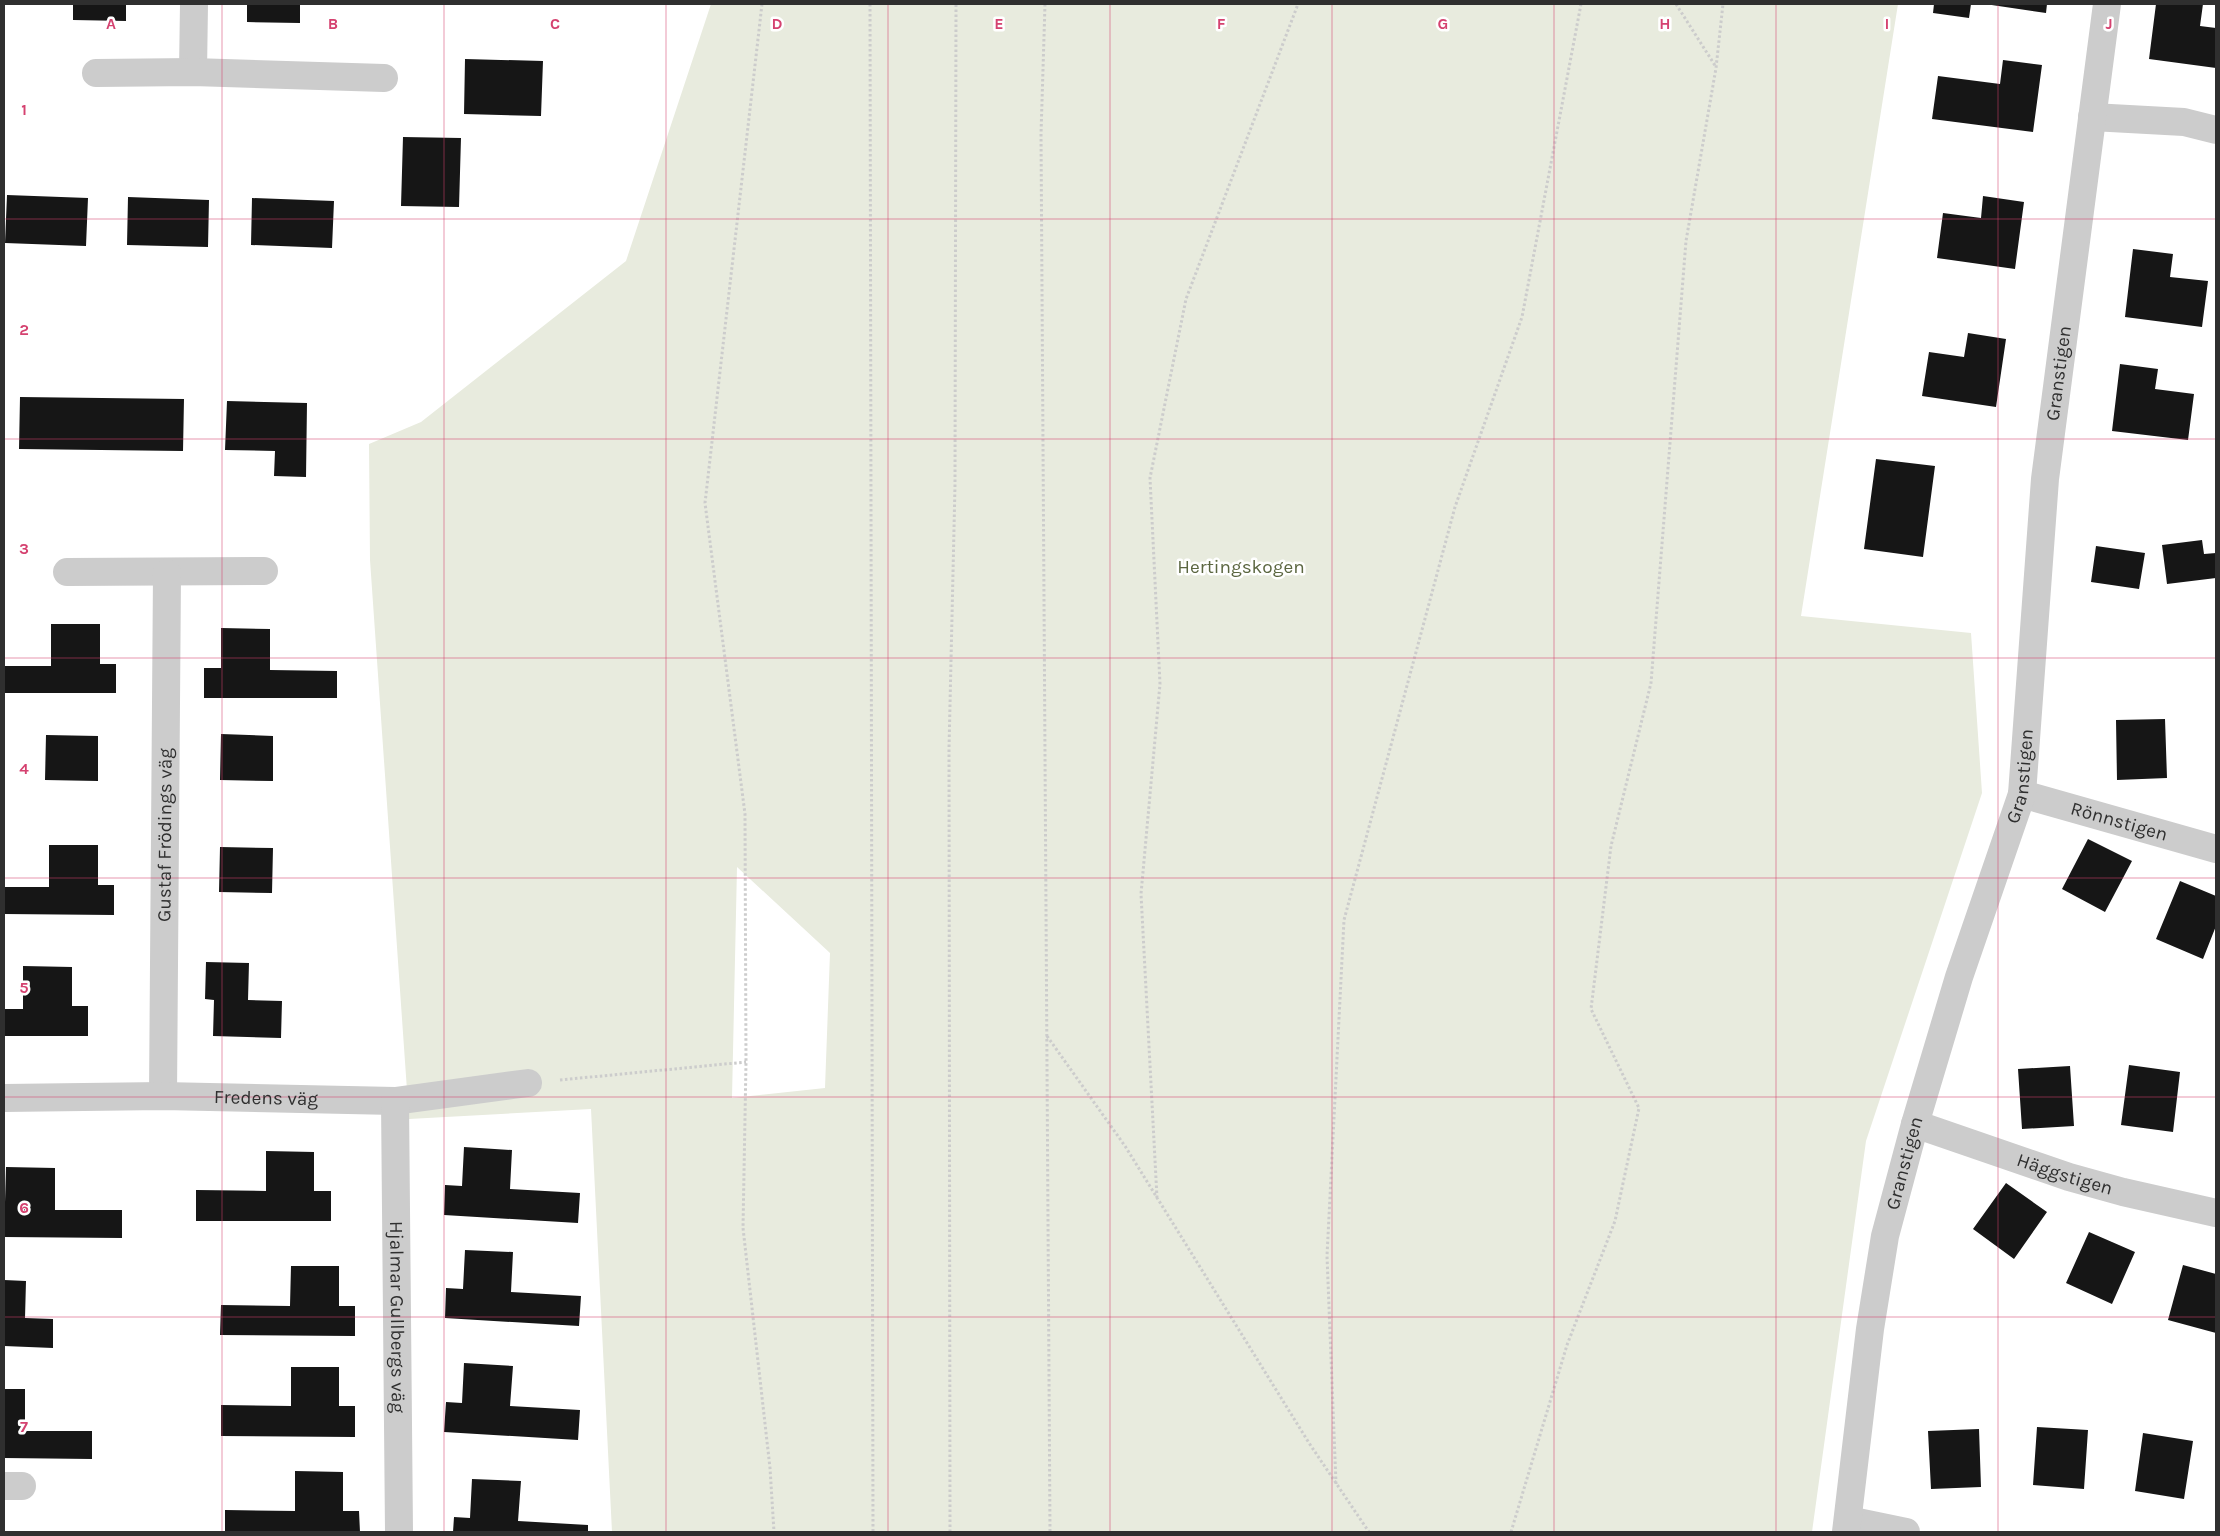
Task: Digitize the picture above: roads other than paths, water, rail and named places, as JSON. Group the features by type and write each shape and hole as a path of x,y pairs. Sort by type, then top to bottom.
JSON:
{"street":[{"path":"193,72 194,4"},
{"name":"Granstigen","path":"1847,1526 1870,1329 1884,1245 1915,1124 1959,977 2022,794 2045,479 2107,4"},
{"path":"96,73 193,72 384,78"},
{"path":"2092,117 2184,122 2216,130"},
{"path":"67,572 168,573 264,571"},
{"name":"Gustaf Frödings väg","path":"163,1096 168,573"},
{"name":"Rönnstigen","path":"2022,794 2216,849"},
{"name":"Fredens väg","path":"4,1098 163,1096 395,1102 528,1083"},
{"name":"Hjalmar Gullbergs väg","path":"395,1102 399,1532"},
{"name":"Häggstigen","path":"1915,1124 2069,1177 2123,1192 2216,1213"},
{"path":"1847,1526 1906,1532"}],"park label":[{"name":"Hertingskogen","path":"1241,567"}]}
